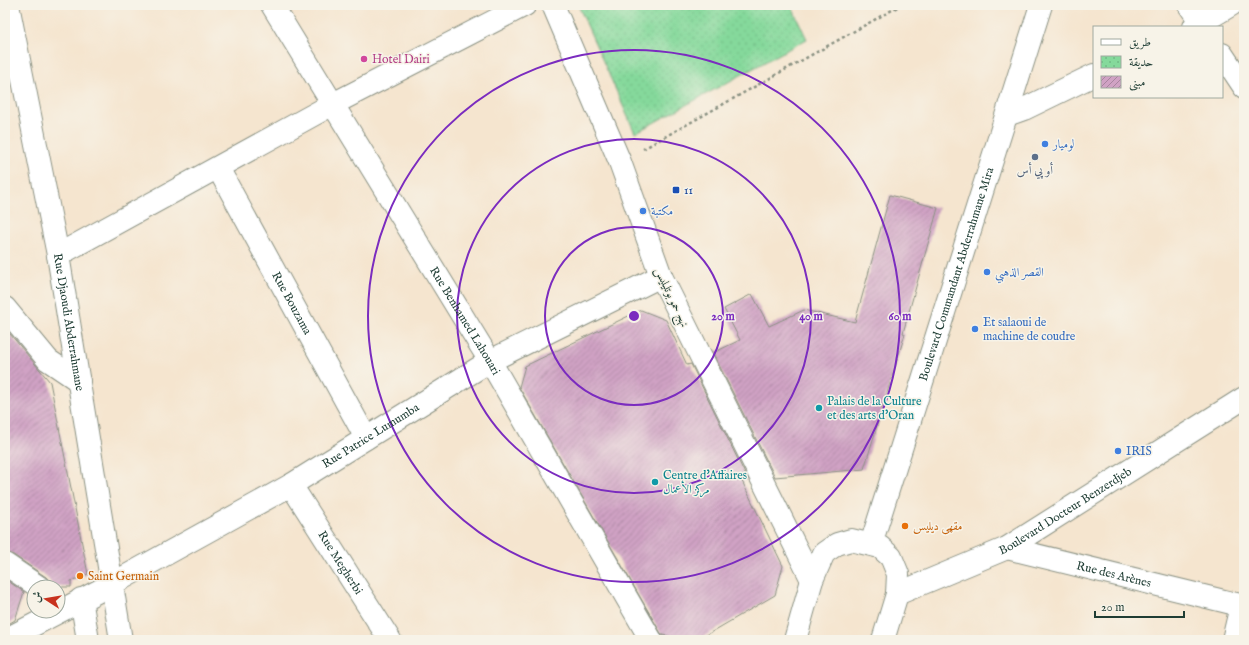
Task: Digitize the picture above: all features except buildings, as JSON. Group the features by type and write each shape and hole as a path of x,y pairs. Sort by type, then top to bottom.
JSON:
{"street":[{"name":"Rue Djaoudi Abderrahmane","path":"8,5 58,255 122,640"},
{"name":"Rue Benhamed Lahouari","path":"272,5 490,361 651,640"},
{"path":"58,255 333,104 524,5"},
{"name":"نهج حمو بوتليليس","path":"553,5 620,162 661,276 812,580"},
{"name":"Boulevard Commandant Abderrahmane Mira","path":"871,544 1041,5"},
{"path":"1189,5 1200,26 1231,5"},
{"path":"1223,56 1244,88"},
{"path":"1007,115 1024,109 1093,76"},
{"name":"Rue Bouzama","path":"218,168 366,438"},
{"name":"Rue Patrice Lumumba","path":"5,640 69,602 112,584 291,485 490,361 661,276"},
{"path":"5,308 48,360 79,381"},
{"name":"Boulevard Docteur Benzerdjeb","path":"897,594 1007,548 1244,398"},
{"name":"Rue Megherbi","path":"291,485 390,640"},
{"path":"795,640 812,580 824,553 837,544 851,540 880,547 891,557 898,574 897,594 883,640"},
{"name":"Rue des Arènes","path":"1007,548 1242,606"},
{"path":"5,564 27,579"},
{"path":"69,602 88,640"},
{"path":"1233,640 1242,606"}],"path":[{"path":"620,162 901,5"}],"green space":[{"path":"578,5 791,5 807,39 635,133"}],"place":[{"name":"Hotel Dairi","path":"364,59"},
{"name":"لوميار","path":"1045,144"},
{"name":"أو پي أس","path":"1035,157"},
{"name":"11","path":"676,190"},
{"name":"مكتبة","path":"643,211"},
{"name":"القصر الذهبي","path":"987,272"},
{"name":"Et salaoui de machine de coudre","path":"975,329"},
{"name":"Palais de la Culture et des arts d'Oran","path":"819,408"},
{"name":"IRIS","path":"1118,451"},
{"name":"Centre d'Affaires مركز الأعمال","path":"655,482"},
{"name":"مقهى ديليس","path":"905,526"},
{"name":"Saint Germain","path":"80,576"}]}
